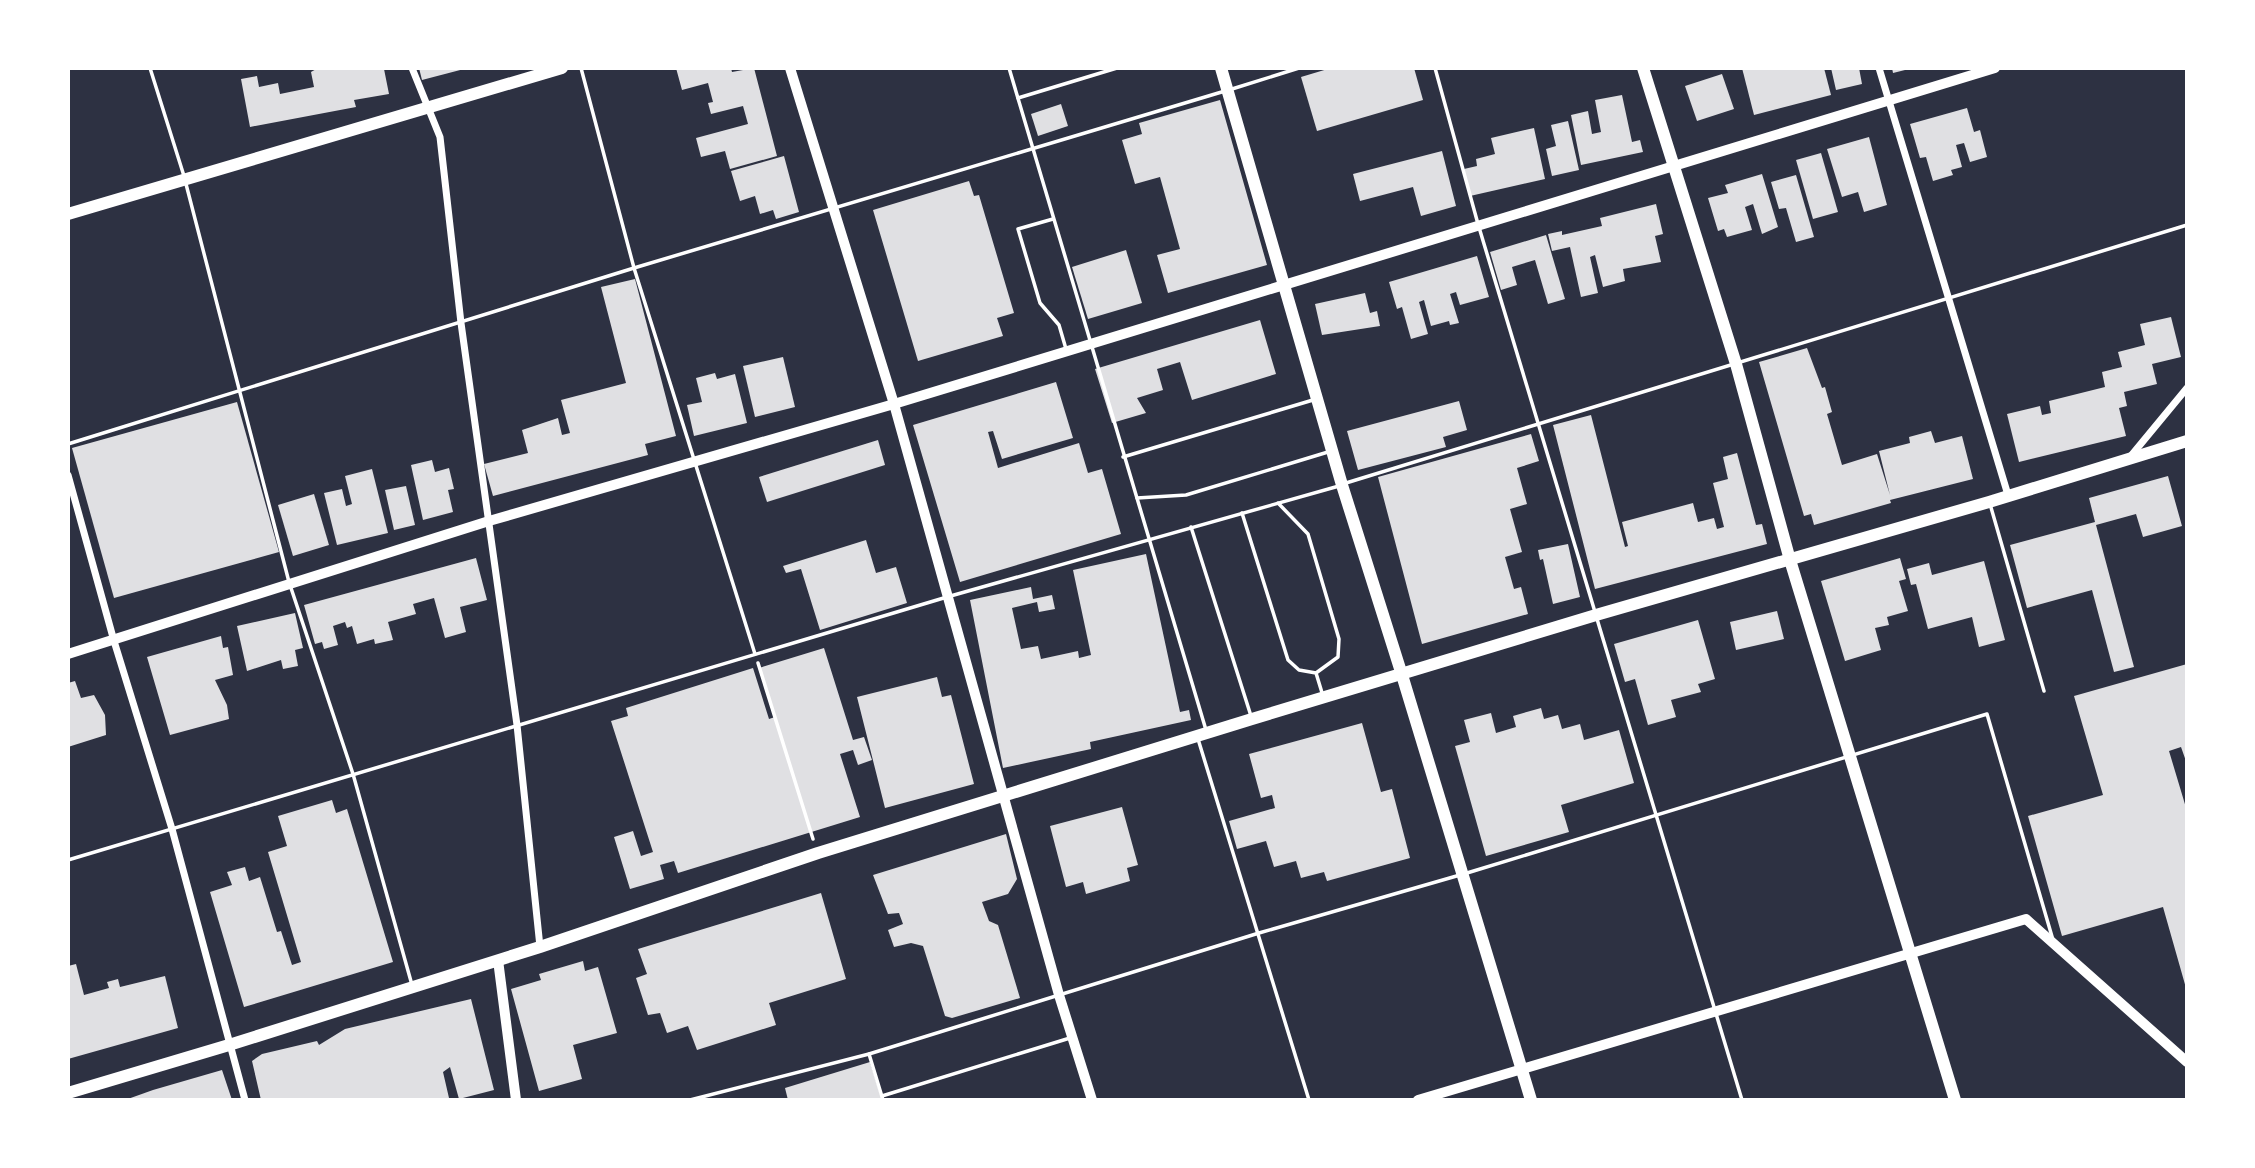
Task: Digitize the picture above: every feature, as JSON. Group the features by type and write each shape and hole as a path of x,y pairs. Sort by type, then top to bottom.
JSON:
{"main road":[{"path":"68,214 562,68"},
{"path":"1221,68 1342,485 1531,1100"},
{"path":"1643,68 1736,364 1790,560 1955,1100"},
{"path":"68,1093 540,947 818,853 1004,795 1596,615 1989,502 2187,440"}],"street":[{"path":"412,68 440,137 461,323 517,725 540,947"},
{"path":"790,68 894,404 1059,995 1092,1100"},
{"path":"1879,68 2008,495"},
{"path":"68,654 489,521 894,404 1995,68"},
{"path":"2130,457 2187,388"},
{"path":"68,475 114,641 172,829 245,1100"},
{"path":"1418,1100 2026,919 2187,1062"},
{"path":"498,960 516,1100"}],"lane":[{"path":"150,68 186,181 289,582 353,774 413,987"},
{"path":"580,68 634,268 755,654"},
{"path":"1009,68 1089,345 1149,539 1259,933 1309,1100"},
{"path":"1018,98 1117,68"},
{"path":"68,444 634,268 1299,68"},
{"path":"1435,68 1478,224 1742,1100"},
{"path":"1053,219 1018,229 1040,303 1059,325 1067,351"},
{"path":"68,860 947,597 1342,485 1539,422 2187,225"},
{"path":"1123,457 1318,399"},
{"path":"1137,498 1186,495 1333,451"},
{"path":"1989,502 2045,691"},
{"path":"1242,513 1288,660 1298,670 1316,673 1338,657 1339,639 1308,534 1278,503"},
{"path":"1191,527 1252,719"},
{"path":"1316,673 1324,698"},
{"path":"690,1100 869,1054 1259,933 1463,874 1848,754 1987,714 2055,945"},
{"path":"869,1054 882,1098 1072,1038"},
{"path":"722,1091 724,1100"}],"path":[{"path":"755,654 818,853"}],"building":[{"path":"318,68 384,69 389,94 354,100 356,107 250,127 241,79 257,76 259,87 278,83 280,94 314,87 311,72"},
{"path":"419,68 464,68 464,69 422,80"},
{"path":"676,68 731,68 732,72 754,68 777,156 730,169 725,151 701,157 696,138 748,124 743,106 711,114 708,103 713,102 708,83 682,90"},
{"path":"1331,68 1414,68 1423,100 1317,131 1301,77"},
{"path":"1742,68 1824,68 1831,95 1754,115"},
{"path":"1831,68 1859,68 1862,84 1836,90"},
{"path":"1892,68 1909,68 1909,69 1893,73"},
{"path":"1722,74 1734,109 1697,121 1685,86"},
{"path":"1622,95 1632,142 1640,140 1643,152 1581,165 1571,115 1588,111 1592,134 1601,132 1595,100"},
{"path":"1220,100 1267,265 1168,293 1157,255 1180,249 1160,177 1135,184 1122,140 1142,134 1139,123"},
{"path":"1061,104 1068,126 1038,136 1031,114"},
{"path":"1967,108 1974,132 1980,130 1987,157 1970,162 1964,143 1956,145 1962,167 1951,170 1953,175 1933,181 1926,157 1920,158 1910,124"},
{"path":"1568,121 1579,170 1552,176 1546,149 1556,146 1551,125"},
{"path":"1534,128 1545,179 1470,196 1464,169 1477,166 1476,159 1495,154 1491,138"},
{"path":"1869,137 1887,205 1864,212 1858,192 1842,197 1827,149"},
{"path":"1442,151 1456,206 1421,216 1413,187 1360,201 1353,174"},
{"path":"1821,153 1838,212 1813,219 1796,160"},
{"path":"784,156 799,212 776,219 773,210 760,214 755,196 740,201 731,171"},
{"path":"1762,174 1778,227 1762,234 1753,204 1745,207 1752,230 1727,237 1724,229 1718,231 1708,198 1728,193 1725,185"},
{"path":"1796,175 1814,237 1796,242 1786,208 1779,209 1771,182"},
{"path":"969,181 974,196 979,195 1014,313 997,318 1003,336 918,361 873,210"},
{"path":"1656,204 1663,234 1655,236 1661,262 1623,269 1625,281 1603,287 1595,255 1590,257 1598,293 1581,297 1570,247 1552,251 1548,234 1562,231 1562,235 1602,226 1600,218"},
{"path":"1546,235 1565,299 1548,304 1535,260 1512,267 1517,285 1501,290 1490,252"},
{"path":"1126,250 1142,303 1088,319 1072,267"},
{"path":"1477,256 1489,297 1460,305 1456,292 1450,294 1459,323 1450,325 1449,321 1431,326 1424,300 1419,302 1428,334 1411,339 1402,307 1397,309 1389,282"},
{"path":"635,279 676,436 645,444 648,455 493,496 484,464 528,453 522,430 558,418 562,435 570,433 561,400 626,383 601,287"},
{"path":"1365,293 1370,313 1377,311 1380,326 1322,335 1315,304"},
{"path":"2171,317 2181,357 2152,364 2157,384 2124,392 2127,406 2119,408 2126,436 2019,462 2007,414 2040,406 2042,415 2051,413 2049,401 2105,387 2102,372 2122,367 2118,352 2145,345 2140,324"},
{"path":"1260,320 1276,374 1192,400 1180,362 1157,369 1163,390 1137,398 1146,413 1112,423 1095,369"},
{"path":"1807,348 1822,388 1825,387 1832,412 1827,414 1842,465 1877,454 1890,495 1879,451 1910,443 1909,437 1931,431 1935,443 1962,436 1973,479 1890,500 1891,503 1814,525 1811,514 1804,516 1759,362"},
{"path":"783,357 795,407 755,417 743,366"},
{"path":"715,373 717,379 735,374 747,423 694,436 687,405 702,402 696,378"},
{"path":"1056,382 1073,438 1002,459 993,431 988,432 998,468 1079,443 1088,473 1102,469 1121,534 960,582 913,425"},
{"path":"1459,401 1467,430 1443,437 1446,447 1358,470 1347,431"},
{"path":"237,402 279,552 114,598 72,448"},
{"path":"1591,415 1625,547 1628,546 1622,522 1693,503 1698,522 1714,518 1717,529 1724,527 1713,483 1728,479 1723,457 1737,453 1756,525 1762,524 1767,544 1595,589 1553,425"},
{"path":"1531,434 1539,461 1517,468 1527,504 1510,509 1522,552 1505,557 1514,589 1521,587 1528,614 1422,644 1378,477"},
{"path":"878,440 885,465 767,502 759,477"},
{"path":"432,460 435,472 449,468 454,489 448,490 453,512 423,520 411,465"},
{"path":"372,469 388,533 337,545 324,493 342,489 346,506 352,504 345,476"},
{"path":"2168,476 2182,526 2143,537 2136,514 2096,525 2134,667 2114,672 2092,590 2027,608 2010,545 2095,522 2089,498"},
{"path":"406,486 415,525 394,530 385,490"},
{"path":"314,494 329,545 293,556 278,505"},
{"path":"866,540 876,573 896,567 907,603 820,630 801,569 786,573 783,566"},
{"path":"1568,544 1580,597 1553,604 1543,559 1540,560 1538,550"},
{"path":"1146,554 1180,712 1189,710 1191,720 1090,742 1091,749 1003,768 970,600 1031,587 1033,599 1052,595 1055,609 1039,612 1037,602 1012,608 1021,649 1038,646 1041,659 1078,651 1079,658 1091,655 1073,570"},
{"path":"476,558 487,600 460,607 466,632 445,638 434,598 413,604 416,614 388,622 393,640 375,644 374,639 357,644 352,626 347,628 345,622 333,626 338,645 324,649 322,642 315,644 304,605"},
{"path":"1900,558 1906,579 1899,581 1908,611 1887,617 1889,625 1875,628 1881,650 1845,661 1821,581"},
{"path":"1984,561 2005,640 1979,647 1972,617 1928,629 1916,584 1911,585 1907,569 1929,563 1932,575"},
{"path":"1777,611 1784,639 1736,650 1730,622"},
{"path":"295,613 303,648 295,650 298,666 283,669 281,660 247,671 237,626"},
{"path":"1698,620 1715,679 1698,684 1701,692 1671,700 1676,717 1648,725 1635,679 1625,682 1614,644"},
{"path":"221,636 223,648 228,647 233,675 215,680 227,705 229,719 170,735 147,657"},
{"path":"824,648 853,740 864,737 872,760 858,765 853,750 840,754 860,817 678,873 674,861 660,865 664,879 630,889 614,837 633,831 641,856 653,852 611,721 628,716 626,708 753,668 769,719 775,717 759,668"},
{"path":"2187,664 2187,764 2181,747 2169,751 2187,811 2186,988 2163,907 2062,936 2028,816 2103,795 2074,696"},
{"path":"937,677 942,697 951,695 974,784 885,808 857,697"},
{"path":"75,681 81,698 94,695 105,715 106,735 68,747 68,683"},
{"path":"1541,708 1544,719 1558,715 1562,729 1580,724 1584,740 1619,730 1634,783 1561,805 1569,832 1486,856 1455,746 1470,742 1464,720 1491,713 1496,733 1516,727 1513,716"},
{"path":"1362,723 1381,792 1392,789 1410,858 1327,881 1324,872 1301,878 1296,861 1274,867 1266,841 1237,849 1229,821 1275,808 1272,795 1261,798 1249,754"},
{"path":"332,800 336,813 347,809 393,962 244,1007 210,892 232,885 227,872 245,867 249,881 260,877 277,932 281,931 292,965 301,962 268,852 287,846 278,816"},
{"path":"1122,807 1138,865 1127,868 1130,881 1086,894 1083,882 1066,887 1050,826"},
{"path":"1006,834 1017,879 1008,894 982,902 989,921 998,925 1020,998 952,1018 945,1016 923,946 911,943 894,947 888,930 903,924 899,913 888,914 873,875"},
{"path":"821,893 846,979 769,1003 776,1025 697,1050 688,1026 667,1033 660,1013 648,1015 636,978 647,974 638,949"},
{"path":"583,961 585,971 598,967 617,1033 573,1045 582,1079 539,1091 511,989 541,980 539,974"},
{"path":"76,964 84,995 109,988 107,982 118,979 120,987 165,976 178,1028 68,1059 68,966"},
{"path":"471,999 494,1090 459,1099 450,1067 443,1072 449,1098 443,1100 261,1100 252,1061 262,1054 317,1041 319,1045 345,1029"},
{"path":"870,1062 882,1100 788,1100 785,1088"},
{"path":"222,1070 232,1100 125,1100 153,1090"}]}
